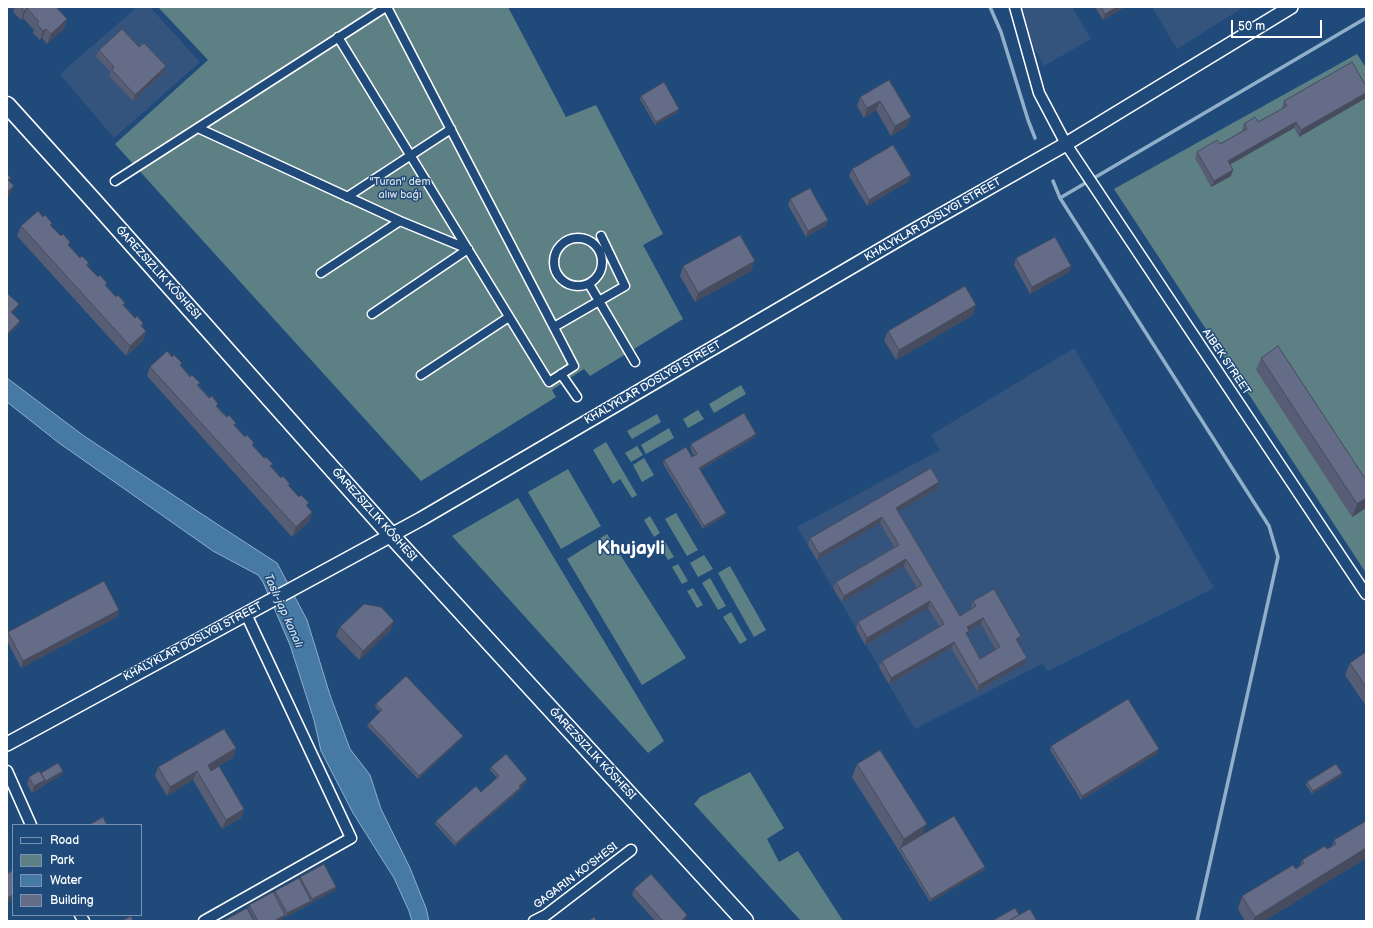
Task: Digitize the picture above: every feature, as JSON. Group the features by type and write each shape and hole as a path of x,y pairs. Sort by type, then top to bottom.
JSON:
{"main road":[{"name":"ǴAREZSIZLIK KÓSHESI","path":"7,105 391,535 746,921"}],"street":[{"path":"115,181 338,37 387,7 574,366 549,382 338,37"},
{"name":"AIBEK STREET","path":"1015,7 1039,93 1066,144 1366,594"},
{"name":"KHALYKLAR DOSLYGI STREET","path":"7,744 421,519 906,235 1066,144 1291,7"},
{"path":"198,128 400,221 468,249"},
{"path":"348,197 451,129"},
{"path":"321,273 400,221"},
{"path":"554,327 625,286 603,248 587,240 579,238 571,239 563,243 558,249 554,265 556,273 567,284 574,286 589,284 596,279 600,273 602,265 603,248 601,236"},
{"path":"372,314 468,249"},
{"path":"589,284 635,362"},
{"path":"421,375 509,316"},
{"path":"561,374 577,397"},
{"path":"204,921 351,838 246,614"},
{"path":"7,772 31,824"},
{"name":"GAGARIN KO'SHESI","path":"534,921 547,918 631,850"}],"shaded area":[{"path":"137,7 150,7 200,62 114,138 60,74"},
{"path":"1021,7 1072,7 1091,39 1044,66 1034,48"},
{"path":"1152,7 1244,7 1177,49"},
{"path":"1074,348 1214,588 1048,671 1042,664 915,729 797,527 940,450 931,435"}],"green space":[{"name":"\"Turan\" dem alıw baǵı","path":"158,7 508,7 566,117 596,105 663,234 643,245 683,319 590,376 584,369 552,390 556,397 421,481 115,144 208,60"},
{"path":"1357,54 1366,68 1366,573 1114,189"},
{"path":"741,385 746,394 714,413 709,404"},
{"path":"698,410 704,419 688,428 683,419"},
{"path":"657,414 661,422 632,439 627,431"},
{"path":"669,428 674,438 646,454 641,445"},
{"path":"606,442 637,495 632,498 620,479 613,484 593,450"},
{"path":"637,446 643,455 631,462 625,453"},
{"path":"644,458 654,475 642,482 633,465"},
{"path":"568,469 601,526 561,549 528,492"},
{"path":"518,498 664,741 648,753 452,536"},
{"path":"676,513 698,550 687,556 665,519"},
{"path":"650,516 660,533 654,537 644,520"},
{"path":"607,534 686,658 642,685 567,559"},
{"path":"664,540 674,557 668,560 658,543"},
{"path":"704,555 713,569 698,577 690,563"},
{"path":"678,564 688,581 682,584 672,567"},
{"path":"730,566 766,630 754,637 718,573"},
{"path":"710,578 726,606 718,610 702,583"},
{"path":"693,588 703,605 697,608 687,591"},
{"path":"731,612 747,640 740,644 723,617"},
{"path":"750,772 784,828 767,839 779,862 798,851 843,921 801,921 694,804 700,797"}],"water":[{"name":"Taslı-jap kanalı","path":"7,378 84,436 277,563 307,620 330,695 350,749 370,775 381,809 410,868 426,908 429,921 412,921 394,878 353,813 321,751 314,720 290,645 263,582 258,575 213,551 59,443 7,402"}],"building":[{"path":"21,7 56,7 67,19 51,34 46,29 43,31 37,24 39,22 27,8 24,11"},
{"path":"1101,7 1117,7 1105,14"},
{"path":"122,29 139,47 144,43 166,66 135,95 112,70 114,67 99,50"},
{"path":"1352,62 1366,86 1366,93 1301,130 1296,122 1228,161 1233,170 1214,181 1197,152 1217,140 1220,144 1247,129 1244,124 1255,117 1258,122 1287,106 1284,101"},
{"path":"889,80 911,117 895,126 880,101 867,108 860,97"},
{"path":"664,82 679,109 656,122 641,96"},
{"path":"893,145 911,175 869,200 852,169"},
{"path":"7,174 11,178 8,180 14,186 7,192"},
{"path":"810,188 828,220 808,231 790,199"},
{"path":"38,211 43,217 45,215 52,223 50,225 61,236 63,234 70,242 68,245 80,258 82,256 89,263 86,265 98,277 100,275 107,283 105,285 116,297 118,295 125,303 123,305 135,318 137,316 143,323 141,326 146,331 130,346 21,226"},
{"path":"740,235 755,261 698,293 683,266"},
{"path":"1055,237 1071,266 1032,287 1016,258"},
{"path":"965,286 976,305 899,350 888,331"},
{"path":"7,293 19,304 11,312 20,321 7,334"},
{"path":"1278,346 1366,480 1366,498 1357,504 1261,358"},
{"path":"167,351 172,357 174,355 182,363 180,365 190,377 192,375 200,383 197,385 209,398 212,396 218,404 216,406 221,412 227,417 229,415 236,423 234,425 245,437 247,435 254,443 252,445 264,458 266,457 273,464 270,466 281,478 283,476 290,484 288,485 299,497 301,495 309,503 306,505 312,512 296,527 150,367"},
{"path":"744,413 756,434 699,468 726,513 704,526 664,460 686,447 692,457 697,454 691,444"},
{"path":"931,468 939,482 896,508 960,616 976,606 973,601 994,589 1021,636 1016,639 1027,658 979,685 954,642 891,678 882,661 944,624 930,601 867,638 858,622 922,585 906,559 844,596 836,582 899,545 882,517 819,554 810,538","holes":["983,618 1000,647 980,659 966,633 969,631 967,627"]},
{"path":"104,581 119,610 23,661 8,632"},
{"path":"364,604 381,607 394,621 363,651 340,627"},
{"path":"1366,652 1366,687 1350,663"},
{"path":"406,676 463,736 419,776 369,723 382,710 376,704"},
{"path":"1128,699 1159,749 1082,796 1051,746"},
{"path":"224,729 236,748 208,765 211,771 219,766 244,809 226,820 197,771 170,787 158,767"},
{"path":"880,750 927,824 904,839 857,764"},
{"path":"506,754 527,779 519,786 521,787 456,843 436,821 476,786 481,792 499,776 491,767"},
{"path":"58,763 63,771 44,782 45,780 41,773"},
{"path":"1336,764 1342,773 1313,791 1307,782"},
{"path":"39,771 45,780 34,786 29,777"},
{"path":"954,816 985,867 931,899 900,848"},
{"path":"103,817 106,824 91,824"},
{"path":"1366,821 1366,848 1255,917 1242,896 1293,865 1296,869 1304,863 1302,860 1325,846 1327,849 1336,844 1334,840"},
{"path":"324,864 336,887 312,899 300,877"},
{"path":"12,871 12,896 7,898 7,874"},
{"path":"651,874 687,915 681,921 663,921 634,889"},
{"path":"299,878 311,901 287,913 275,891"},
{"path":"273,892 285,915 274,921 258,921 249,905"},
{"path":"247,908 254,921 223,921"},
{"path":"1015,908 1019,915 1010,921 992,921"},
{"path":"1030,909 1037,921 1010,920"},
{"path":"131,916 133,921 122,921"},
{"path":"594,917 597,921 588,921"}],"waterway":[{"path":"990,7 1001,32 1035,138"},
{"path":"1060,198 1366,18"},
{"path":"1053,181 1060,198 1269,526 1278,557 1197,921"}],"district":[{"name":"Khujayli","path":"631,549"}]}
